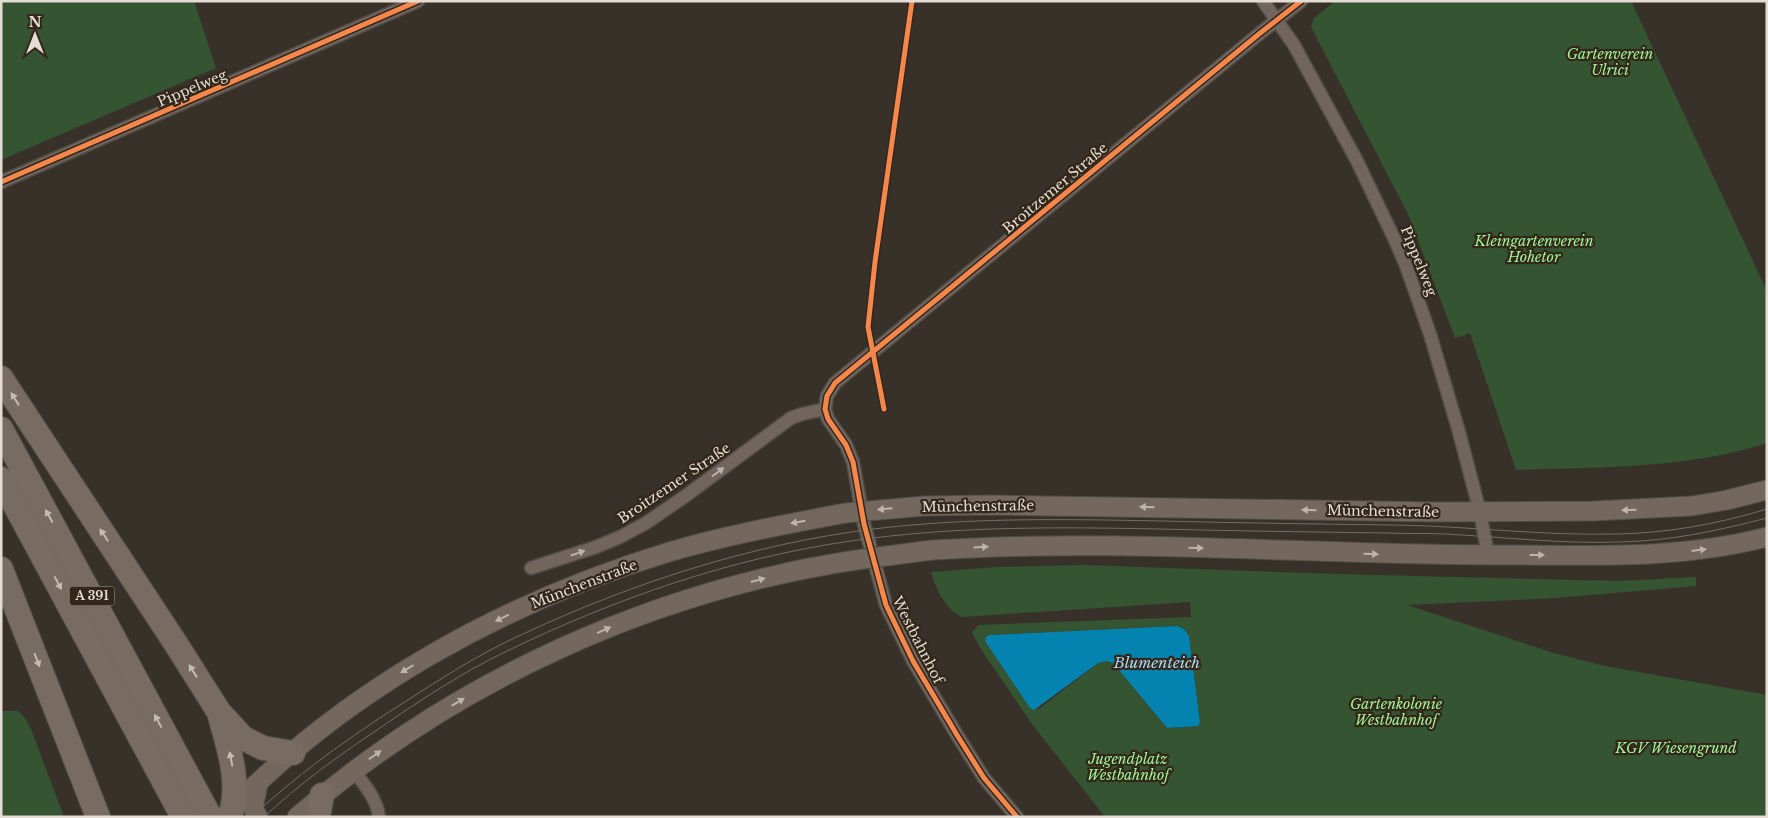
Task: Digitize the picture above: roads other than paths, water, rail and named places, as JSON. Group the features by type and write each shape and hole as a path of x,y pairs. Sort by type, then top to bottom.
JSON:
{"highway":[{"path":"1,378 220,712 243,738 263,748 293,753"},
{"name":"A 391","path":"1,429 210,817"},
{"name":"A 391","path":"1,479 183,817"},
{"path":"1,569 98,817"},
{"path":"220,712 235,783 229,813"},
{"path":"89,792 109,817"}],"main road":[{"name":"Münchenstraße","path":"229,813 293,753 339,716 407,669 473,632 543,598 627,566 702,543 778,526 846,514 924,506 990,504 1480,512 1677,508 1726,500 1767,490"},
{"path":"298,817 320,806 353,770 416,727 476,691 539,659 610,628 705,594 767,577 856,560 932,550 998,546 1110,545 1397,554 1618,556 1703,549 1767,537"},
{"path":"258,784 253,808 258,817"}],"street":[{"name":"Pippelweg","path":"1,182 418,1"},
{"name":"Pippelweg","path":"1263,1 1294,44 1357,161 1397,245 1430,334 1460,432 1480,512 1488,555"},
{"name":"Broitzemer Straße","path":"532,568 596,547 629,533 684,497 790,418 825,410 827,396 836,383 1302,1"},
{"name":"Westbahnhof","path":"825,410 828,420 846,445 853,462 864,524 878,578 886,605 897,629 925,681 979,770 1017,817"},
{"path":"353,770 373,797 379,817"}],"water":[{"name":"Blumenteich","path":"1177,626 1184,629 1189,636 1200,722 1198,726 1167,728 1113,663 1107,661 1098,663 1034,710 1030,708 985,641 986,637 990,635"}],"tram line":[{"path":"252,817 302,774 355,735 446,676 502,644 628,590 716,561 806,540 890,527 1006,520 1123,520 1394,525 1561,534 1617,534 1693,527 1767,509"},
{"path":"264,817 304,782 362,740 440,688 505,652 588,615 674,583 762,558 806,548 889,536 966,530 1044,528 1438,534 1554,541 1619,542 1657,540 1730,527 1767,518"}],"park label":[{"name":"Gartenverein Ulrici","path":"1610,62"},
{"name":"Kleingartenverein Hohetor","path":"1534,250"},
{"name":"Gartenkolonie Westbahnhof","path":"1396,712"},
{"name":"KGV Wiesengrund","path":"1676,748"},
{"name":"Jugendplatz Westbahnhof","path":"1128,768"}]}
